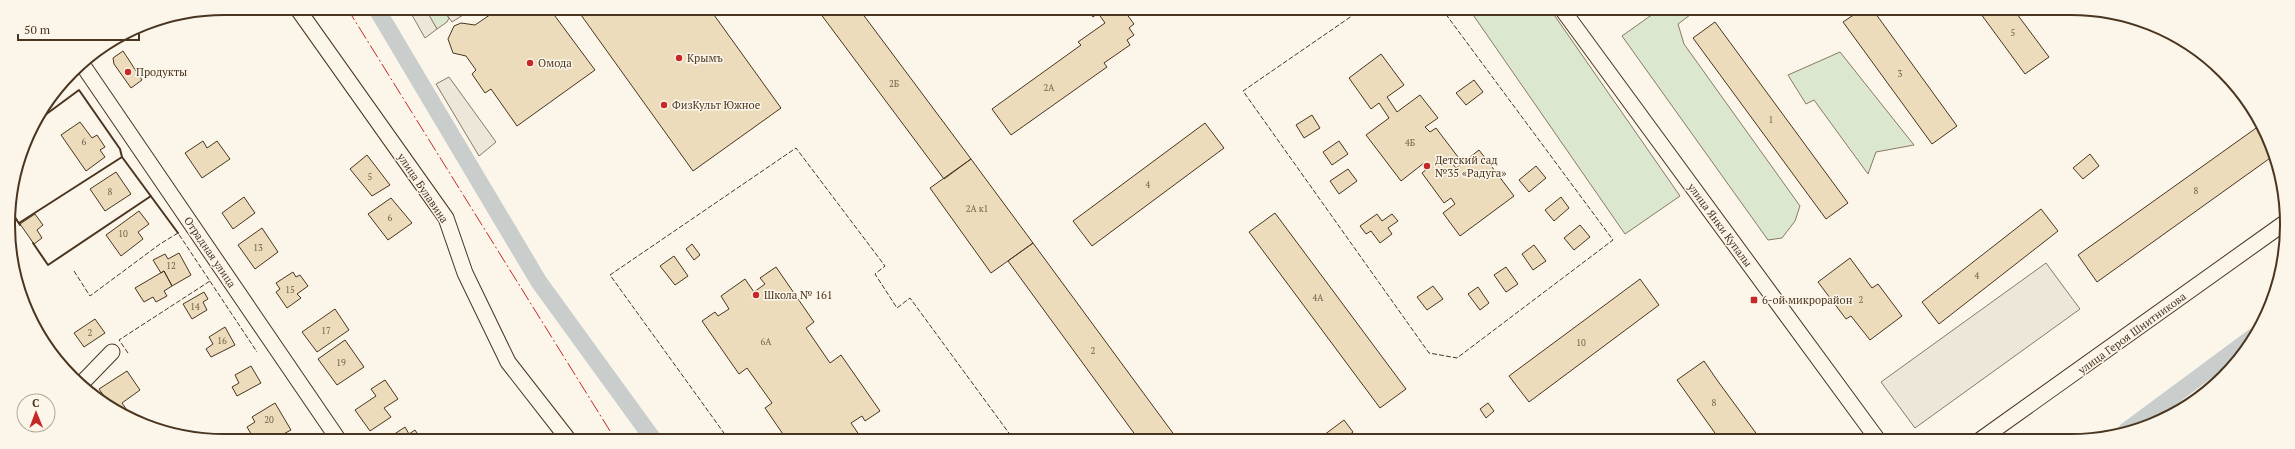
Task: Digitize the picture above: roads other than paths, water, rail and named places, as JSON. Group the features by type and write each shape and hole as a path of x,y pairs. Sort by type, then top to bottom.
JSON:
{"street":[{"name":"улица Булавина","path":"302,15 446,218 465,273 508,362 564,434"},
{"name":"улица Янки Купалы","path":"1566,15 1874,434"},
{"name":"Отрадная улица","path":"85,68 335,434"},
{"name":"улица Героя Шнитникова","path":"1992,434 2280,226"},
{"path":"84,381 112,352"}],"waterway":[{"path":"380,15 539,282 649,434"},
{"path":"2136,424 2242,345"}],"place":[{"name":"Крымъ","path":"679,58"},
{"name":"Омода","path":"530,63"},
{"name":"Продукты","path":"128,72"},
{"name":"ФизКульт Южное","path":"664,105"},
{"name":"Детский сад №35 «Радуга»","path":"1427,166"},
{"name":"Школа № 161","path":"756,295"},
{"name":"6-ой микрорайон","path":"1754,300"}]}
